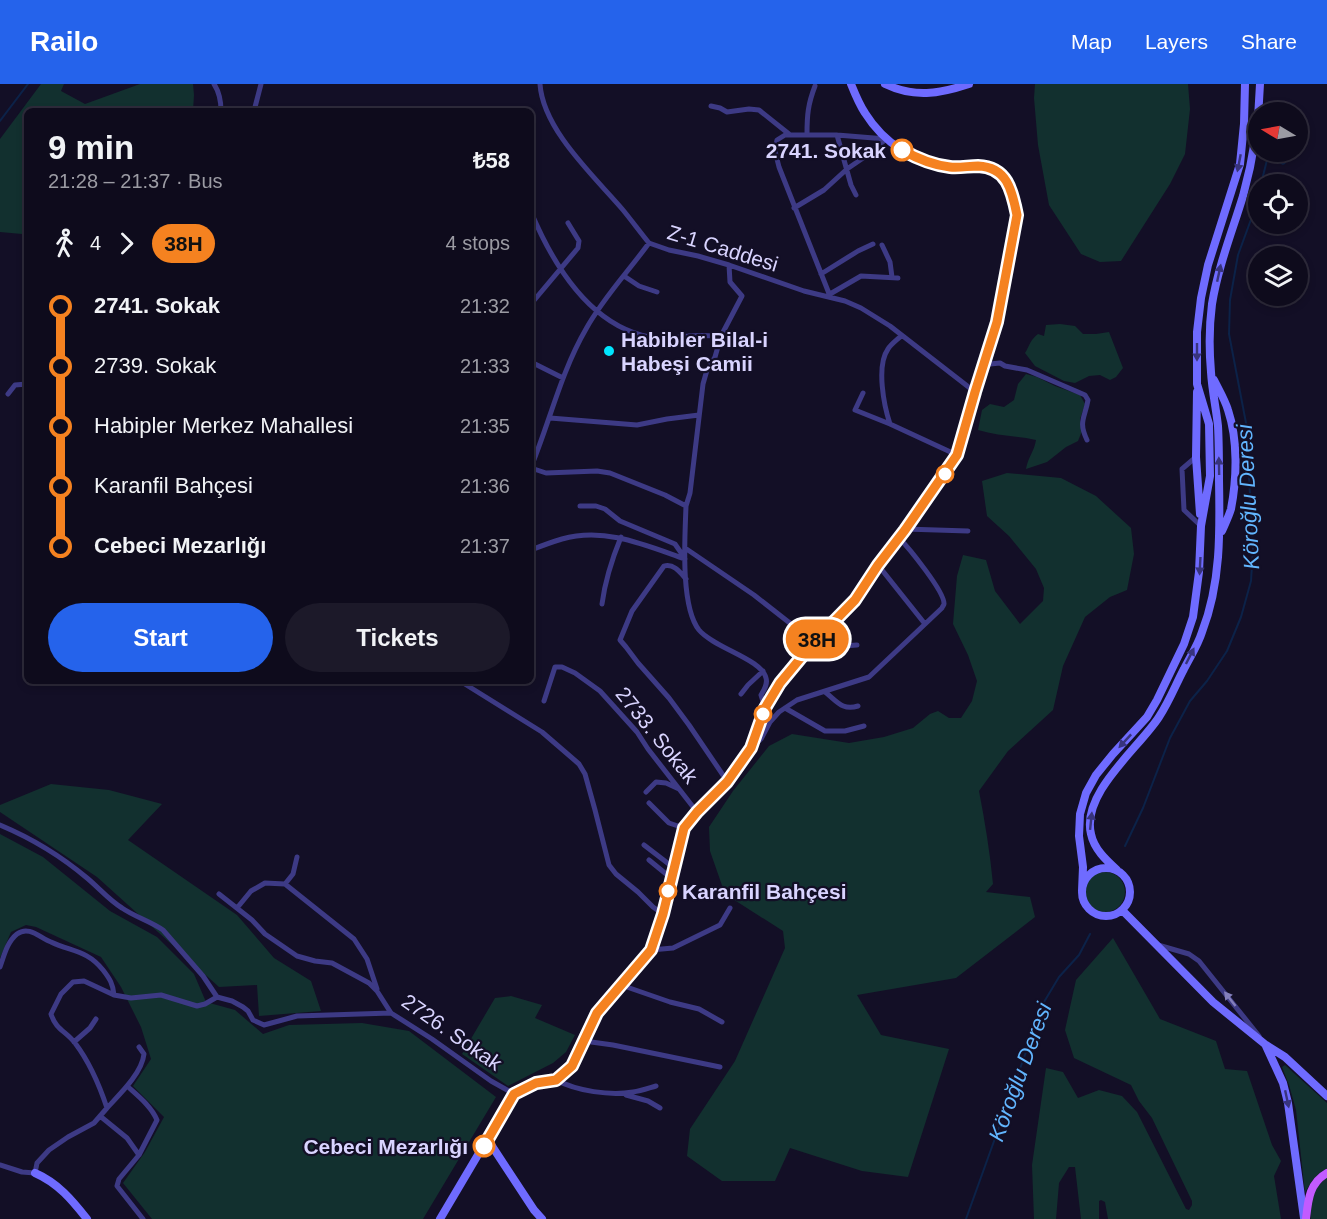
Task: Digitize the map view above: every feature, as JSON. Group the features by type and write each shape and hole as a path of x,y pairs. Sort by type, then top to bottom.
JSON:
{"main road":[{"path":"440,1219 514,1094 536,1083 556,1080 572,1066 597,1013 651,950 663,914 684,828 727,782 751,748 765,708 780,683 814,642 855,600 957,455 997,322 1017,215 1014,198 1008,182 993,168 935,165 918,159 886,139 864,112 851,84"},
{"path":"885,84 907,92 928,94 969,84"},
{"path":"1245,84 1240,164 1208,265 1197,332 1196,457 1201,526 1200,572 1194,617 1185,644 1147,717 1096,775 1086,793 1080,814 1079,836 1083,867 1082,891 1086,907 1100,916 1108,916 1122,910 1130,897 1130,889 1128,881 1099,852 1093,841 1090,819 1094,802 1115,770 1159,716 1202,632 1215,587 1220,535 1218,428 1210,373 1209,340 1213,303 1222,260 1251,163 1260,100 1260,84"},
{"path":"1245,99 1260,100"},
{"path":"1210,373 1228,411 1235,455 1230,511 1220,535"},
{"path":"1197,384 1209,424 1210,453 1210,476 1201,526"},
{"path":"1082,891 1083,883 1093,871 1101,868 1117,870"},
{"path":"1122,910 1214,1002 1285,1057 1327,1096"},
{"path":"1266,1044 1283,1083 1288,1103 1305,1219"},
{"path":"488,1140 542,1219"},
{"path":"35,1173 59,1187 87,1219"},
{"path":"1305,1219 1312,1188 1316,1181 1327,1173"}],"street":[{"path":"214,84 221,99 221,108"},
{"path":"255,108 261,84"},
{"path":"540,84 547,110 559,132 649,243"},
{"path":"807,134 808,105 815,86"},
{"path":"711,106 727,112 755,108 762,111 789,134"},
{"path":"882,245 895,278 861,276 830,295 778,167 775,151 777,140 789,134 886,139"},
{"path":"837,135 856,195"},
{"path":"794,208 824,190 886,139"},
{"path":"534,219 561,270 596,312 616,325 641,335 668,339 721,336"},
{"path":"534,301 580,244 568,223"},
{"name":"Z-1 Caddesi","path":"534,460 563,378 584,331 601,304 649,243 729,265 804,291 830,295 861,308 890,326 975,392"},
{"path":"821,274 858,250 873,244"},
{"path":"729,265 730,282 742,296 721,336 715,357 705,377 687,506 686,579 689,608 699,630 717,644 752,662 763,671 766,678 765,688 761,695 765,708"},
{"path":"624,276 639,286 657,292"},
{"path":"890,424 882,384 883,366 886,351 902,336"},
{"path":"984,362 1000,363 1027,370 1085,395 1088,400 1082,420 1087,440"},
{"path":"534,364 563,378"},
{"path":"8,394 15,385 24,384"},
{"path":"863,393 855,410 957,455"},
{"path":"550,418 637,425 699,415"},
{"path":"1196,457 1182,469 1184,510 1201,526"},
{"name":"Z-1 Caddesi","path":"534,469 546,473 597,471 610,473 687,506"},
{"path":"580,506 596,506 605,509 620,521 675,544 685,558"},
{"path":"905,530 968,531"},
{"path":"534,549 564,538 595,535 621,537 685,558"},
{"path":"602,604 604,587 621,537"},
{"path":"751,748 761,739 778,712 797,700 868,677 942,608 943,600 926,571 899,538"},
{"path":"685,548 761,600 814,642"},
{"path":"878,565 925,624"},
{"path":"686,579 671,566 664,567 632,611 620,640 669,698 727,782"},
{"path":"802,657 843,646 857,645"},
{"name":"2733. Sokak","path":"544,701 555,667 567,669 600,691 637,732 697,812"},
{"path":"741,694 763,671"},
{"path":"465,684 542,732 579,764 585,774 609,865 616,874 663,914"},
{"path":"825,692 844,707 849,709 858,706"},
{"path":"785,708 825,731 845,731 864,726"},
{"path":"646,792 656,783 666,783 681,790"},
{"path":"649,803 669,823 684,828"},
{"path":"0,825 25,836 70,864 123,909 163,930 197,969 217,997"},
{"path":"645,845 674,868"},
{"path":"237,908 251,891 265,883 285,884 293,874 297,857"},
{"path":"649,860 671,878"},
{"name":"2726. Sokak","path":"285,884 354,939 367,959 377,991"},
{"name":"2726. Sokak","path":"219,894 252,920 265,934 297,956 332,963 369,983 391,1013 514,1094"},
{"path":"651,950 673,948 720,925 730,908"},
{"path":"0,967 8,944 17,934 32,931 52,943 80,952 96,961 113,983 114,995"},
{"path":"1155,944 1189,954 1199,962 1266,1044"},
{"path":"107,1108 101,1091 74,1042 54,1023 51,1014 61,994 73,982 84,981 114,995 131,998 161,995 197,1006 217,997 232,1000 248,1011 253,1020 264,1025 297,1016 391,1013"},
{"path":"621,985 670,1002 699,1009 722,1022"},
{"path":"74,1042 90,1028 96,1019"},
{"path":"584,1041 720,1067"},
{"path":"0,1173 1,1165 22,1172 35,1173 37,1163 49,1150 94,1123 127,1086 143,1061 144,1054 139,1047"},
{"path":"556,1080 568,1087 622,1094 648,1101 660,1108"},
{"path":"127,1086 145,1102 157,1120 139,1155 119,1179 117,1186 143,1219"},
{"path":"622,1094 656,1086"},
{"path":"100,1116 127,1138 139,1155"}],"green space":[{"path":"41,84 64,84 61,91 85,104 140,84 193,84 193,108 24,108 24,232 22,234 0,232 0,139"},
{"path":"1035,84 1188,84 1190,109 1185,154 1170,184 1121,261 1100,262 1081,254 1049,205 1038,145"},
{"path":"1046,325 1075,326 1083,334 1109,332 1123,368 1116,377 1110,380 1100,375 1089,376 1075,383 1064,381 1035,366 1025,353 1032,341 1038,334 1044,336"},
{"path":"1026,374 1080,395 1085,404 1080,419 1082,431 1078,441 1047,462 1026,469 1036,440 978,430 982,410 990,404 1004,407 1014,400 1018,384"},
{"path":"1007,473 1061,478 1096,496 1131,528 1134,554 1127,590 1110,597 1085,617 1063,666 1053,710 1008,751 979,791 993,884 986,892 1030,897 1035,917 956,978 857,995 881,1035 949,1049 908,1177 862,1171 790,1148 775,1181 722,1181 687,1156 690,1129 735,1061 785,948 783,931 725,894 710,851 709,827 733,791 769,746 792,734 849,743 884,737 913,728 930,714 938,711 949,718 961,718 972,701 977,681 953,624 957,576 963,555 986,560 995,591 1020,624 1043,601 1044,588 1036,569 1009,536 987,516 982,481"},
{"path":"51,784 109,790 162,804 128,840 237,915 274,958 311,981 321,1011 259,1016 257,985 219,987 97,877 0,812 0,805"},
{"path":"0,834 43,857 110,911 157,937 194,974 206,1002 235,1010 263,1034 289,1025 362,1023 409,1031 496,1097 423,1219 152,1219 123,1183 145,1152 164,1117 133,1086 151,1059 141,1027 121,987 101,957 36,927 26,925 11,932 0,958"},
{"path":"1105,872 1119,878 1125,892 1119,906 1105,912 1091,906 1085,892 1091,878"},
{"path":"1113,938 1160,1019 1216,1041 1225,1069 1247,1071 1272,1145 1281,1161 1274,1176 1281,1219 1108,1219 1105,1202 1101,1200 1099,1201 1099,1219 1081,1219 1075,1167 1069,1167 1059,1183 1056,1219 1034,1219 1032,1165 1046,1068 1063,1072 1078,1098 1099,1090 1122,1096 1137,1112 1186,1209 1189,1210 1192,1205 1152,1118 1139,1101 1131,1085 1074,1058 1065,1030 1076,980"},
{"path":"511,996 542,1005 535,1018 575,1035 566,1052 553,1063 508,1086 462,1054 495,998"},
{"path":"1285,1065 1327,1103 1327,1168 1314,1179 1305,1193 1296,1110 1282,1067"},
{"path":"1327,1177 1327,1219 1311,1219 1312,1195"}],"waterway":[{"path":"0,121 28,84"},
{"name":"Köroğlu Deresi","path":"1264,174 1266,162"},
{"name":"Köroğlu Deresi","path":"1125,846 1143,808 1170,738 1190,701 1227,651 1241,617 1251,581 1253,549 1246,423 1229,334 1230,300 1238,255 1248,228"},
{"name":"Köroğlu Deresi","path":"966,1219 1044,1002 1059,977 1079,955 1090,934"}],"bus line":[{"name":"38H","path":"484,1146 514,1094 536,1083 556,1080 572,1066 597,1013 651,950 663,914 684,828 727,782 751,748 765,708 780,683 814,642 855,600 957,455 997,322 1017,215 1014,198 1008,182 993,168 935,165 902,150"}],"place":[{"name":"2741. Sokak","path":"902,150"},
{"name":"Habibler Bilal-i Habeşi Camii","path":"609,351"},
{"name":"Karanfil Bahçesi","path":"668,891"},
{"name":"Cebeci Mezarlığı","path":"484,1146"}]}
